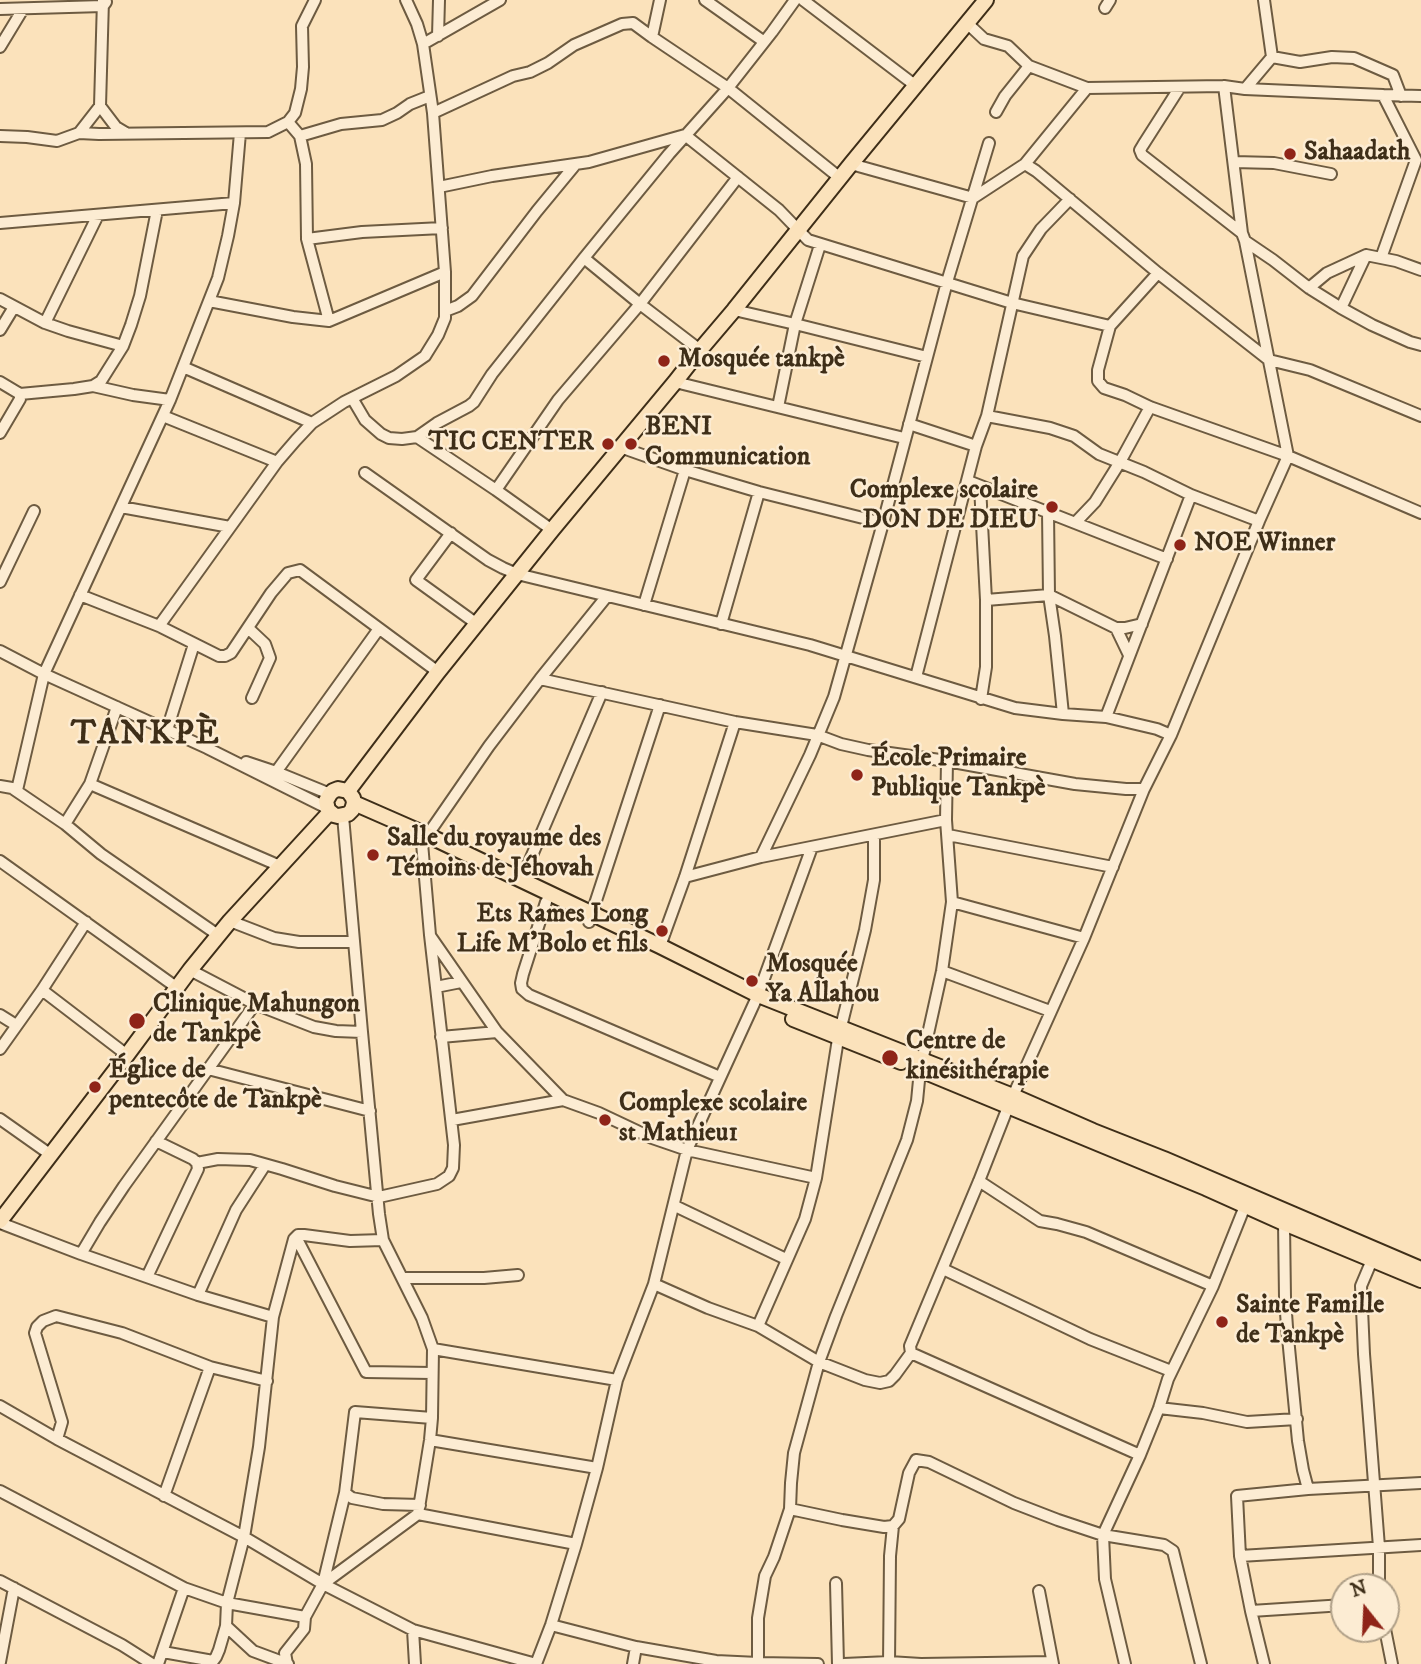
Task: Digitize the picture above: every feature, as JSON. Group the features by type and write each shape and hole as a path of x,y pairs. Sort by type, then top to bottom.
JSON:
{"main road":[{"path":"0,1222 176,987 279,866 341,805 438,672 983,1"},
{"path":"341,805 522,881 659,954 756,999 1010,1101 1206,1188 1249,1202 1375,1256 1421,1280"},
{"path":"425,839 546,902 660,946 756,999"},
{"path":"1375,1256 1421,1269"}],"street":[{"path":"0,136 57,141 79,133 268,132 288,122 295,113 303,67 302,26 315,0"},
{"path":"159,626 277,462 312,423 352,398 396,376 425,356 445,318 445,272 433,113 423,44 406,0"},
{"path":"438,36 439,0"},
{"path":"423,44 500,0"},
{"path":"652,37 660,0"},
{"path":"705,0 763,41"},
{"path":"352,398 365,420 381,434 402,439 417,438 437,423 469,407 584,258 685,135 728,88 795,0"},
{"path":"803,0 916,86"},
{"path":"1245,89 1272,57 1264,0"},
{"path":"0,9 105,2 100,106 79,133"},
{"path":"0,47 23,9"},
{"path":"433,113 513,76 530,72 574,45 622,24 633,23 728,88 840,178"},
{"path":"967,23 984,39 1008,46 1029,66 1087,88 1224,86 1421,96"},
{"path":"1272,57 1300,62 1332,57 1354,58 1393,75 1401,96"},
{"path":"996,112 1029,66"},
{"path":"654,1284 758,1326 819,1362 849,1375 880,1382 889,1381 911,1353 910,1346 1010,1101 1084,938 1144,789 1171,735 1288,456 1243,237 1224,86"},
{"path":"1180,87 1140,150 1142,155 1309,288 1372,325 1421,345"},
{"path":"851,164 973,198 1025,164 1087,88"},
{"path":"1381,258 1416,160 1383,95"},
{"path":"300,135 341,124 382,120 430,96"},
{"path":"100,106 116,127 126,132"},
{"path":"288,122 300,135 306,164 307,239 329,321"},
{"path":"17,790 44,674 163,416 218,278 229,236 240,133"},
{"path":"439,187 575,165 685,135"},
{"path":"685,135 779,210 808,240 1012,303 1110,326"},
{"path":"761,857 834,697 947,282 989,143"},
{"path":"1234,162 1273,163 1332,174"},
{"path":"1025,164 1269,360 1310,370 1421,416"},
{"path":"445,311 472,296 575,165"},
{"path":"496,490 558,400 640,304 738,177"},
{"path":"916,677 976,446 987,416 1023,256 1041,229 1070,200"},
{"path":"0,223 234,203"},
{"path":"93,386 107,374 131,325 157,210"},
{"path":"45,323 98,215"},
{"path":"307,239 362,232 442,228"},
{"path":"778,407 794,324 820,245"},
{"path":"1309,288 1326,273 1366,255 1396,261 1421,270"},
{"path":"1341,307 1366,255"},
{"path":"584,258 700,350"},
{"path":"209,301 329,321 445,272"},
{"path":"1158,273 1110,326 1098,370 1098,381 1104,388 1288,456 1421,513"},
{"path":"0,299 45,323 123,346"},
{"path":"0,330 14,307"},
{"path":"734,310 927,357"},
{"path":"183,367 312,423"},
{"path":"0,382 20,394 93,386 170,400"},
{"path":"676,382 904,438"},
{"path":"0,433 20,394"},
{"path":"1075,523 1095,502 1150,407"},
{"path":"163,416 277,462"},
{"path":"987,416 1050,428 1074,436 1099,454 1191,495 1259,521"},
{"path":"909,424 976,446"},
{"path":"417,438 552,530"},
{"path":"620,447 759,492 883,523"},
{"path":"644,605 685,470"},
{"path":"365,473 488,560 517,574 810,645 1015,708 1106,717 1171,735"},
{"path":"968,481 1167,559"},
{"path":"980,486 986,600 986,667 981,699"},
{"path":"721,624 759,492"},
{"path":"1106,717 1191,495"},
{"path":"121,506 230,527"},
{"path":"0,582 34,511"},
{"path":"1048,512 1049,595 1063,714"},
{"path":"451,533 416,580 477,624"},
{"path":"80,595 159,626 219,656 225,656 231,653 271,593 288,573 300,570 438,672"},
{"path":"986,600 1049,595 1116,628 1142,624"},
{"path":"197,1163 218,1159 250,1160 379,1197 438,1184 449,1177 454,1157 452,1120 430,935 425,839 489,746 607,596"},
{"path":"248,628 265,644 270,658 252,698"},
{"path":"1116,628 1129,655"},
{"path":"276,772 378,630"},
{"path":"167,730 194,644"},
{"path":"0,651 167,730 341,805"},
{"path":"540,679 735,722 817,735 868,750 1075,784 1144,789"},
{"path":"522,881 602,692"},
{"path":"590,918 660,705"},
{"path":"65,824 90,784 117,707"},
{"path":"660,946 735,722"},
{"path":"207,748 276,772 341,805"},
{"path":"758,1664 758,1618 765,1576 790,1509 794,1453 819,1362 907,1140 917,1101 921,1065 942,971 952,902 946,820 947,761"},
{"path":"90,784 279,866"},
{"path":"0,786 17,790 101,854 218,936"},
{"path":"323,1584 419,1509 432,1418 433,1349 422,1318 383,1240 341,805"},
{"path":"685,877 761,857 946,820"},
{"path":"758,1326 805,1220 816,1178 840,1034 874,880 874,835"},
{"path":"948,835 1113,867"},
{"path":"0,1406 57,1439 244,1537 323,1584 413,1630 536,1664 576,1544 617,1380 654,1284 687,1150 756,999 812,847"},
{"path":"0,861 176,987"},
{"path":"546,902 523,974 522,989 529,995 720,1077"},
{"path":"952,902 1084,938"},
{"path":"230,921 274,938 299,942 354,942"},
{"path":"0,1049 43,990 86,922"},
{"path":"430,935 497,1032 563,1100 687,1150 816,1178"},
{"path":"190,970 255,1003 314,1027 362,1032"},
{"path":"942,971 1050,1012"},
{"path":"436,987 461,982"},
{"path":"43,990 127,1055"},
{"path":"81,1254 106,1213 255,1003"},
{"path":"0,1015 16,1025"},
{"path":"442,1037 497,1032"},
{"path":"208,1069 370,1111"},
{"path":"452,1120 563,1100"},
{"path":"0,1119 51,1155"},
{"path":"147,1277 198,1169 193,1159 156,1141"},
{"path":"198,1295 236,1210 265,1165"},
{"path":"979,1181 1040,1221 1086,1232 1213,1286"},
{"path":"1125,1664 1105,1579 1103,1535 1140,1455 1171,1371 1213,1286 1249,1202"},
{"path":"675,1206 786,1259"},
{"path":"1286,1218 1285,1298 1303,1470 1308,1489"},
{"path":"0,1222 198,1295 273,1317"},
{"path":"163,1652 213,1661 226,1626 227,1603 244,1537 259,1447 273,1317 294,1239 304,1235 351,1241 383,1240"},
{"path":"296,1237 366,1372 432,1373"},
{"path":"1375,1256 1361,1286 1379,1573"},
{"path":"943,1269 1090,1339 1171,1371"},
{"path":"403,1278 484,1278 518,1275"},
{"path":"57,1439 62,1422 35,1334 43,1321 55,1316 122,1333 210,1367 267,1381"},
{"path":"433,1349 617,1380"},
{"path":"911,1353 1140,1455"},
{"path":"164,1496 210,1367"},
{"path":"1159,1408 1247,1422 1297,1419"},
{"path":"287,1664 285,1653 304,1629 304,1618 323,1584 345,1493 355,1412 432,1418"},
{"path":"430,1440 597,1468"},
{"path":"889,1663 890,1556 893,1526 899,1519 909,1473 915,1460 929,1462 1014,1503 1058,1520 1103,1535 1164,1545 1173,1552 1201,1664"},
{"path":"1264,1664 1240,1556 1237,1496 1421,1483"},
{"path":"0,1491 184,1588 227,1603 304,1618"},
{"path":"345,1493 352,1499 419,1509 576,1544"},
{"path":"790,1509 874,1525 893,1526"},
{"path":"1240,1556 1421,1545"},
{"path":"0,1581 122,1645 152,1664"},
{"path":"836,1583 841,1664 1053,1663 1039,1591"},
{"path":"0,1662 13,1588"},
{"path":"158,1664 184,1588"},
{"path":"1251,1611 1330,1606"},
{"path":"551,1625 636,1647 716,1662 818,1664"},
{"path":"226,1626 253,1651 287,1664"},
{"path":"413,1630 415,1664"},
{"path":"1388,1643 1392,1664"},
{"path":"632,1664 636,1647"}],"place":[{"name":"Sahaadath","path":"1290,154"},
{"name":"Mosquée tankpè","path":"664,361"},
{"name":"TIC CENTER","path":"608,444"},
{"name":"BENI Communication","path":"631,444"},
{"name":"Complexe scolaire DON DE DIEU","path":"1052,507"},
{"name":"NOE Winner","path":"1180,545"},
{"name":"École Primaire Publique Tankpè","path":"857,775"},
{"name":"Salle du royaume des Témoins de Jéhovah","path":"373,855"},
{"name":"Ets Rames Long Life M'Bolo et fils","path":"662,931"},
{"name":"Mosquée Ya Allahou","path":"752,981"},
{"name":"Clinique Mahungon de Tankpè","path":"137,1021"},
{"name":"Centre de kinésithérapie","path":"890,1058"},
{"name":"Églice de pentecôte de Tankpè","path":"95,1087"},
{"name":"Complexe scolaire st Mathieu1","path":"605,1120"},
{"name":"Sainte Famille de Tankpè","path":"1222,1322"}],"district":[{"name":"TANKPÈ","path":"146,736"}]}
